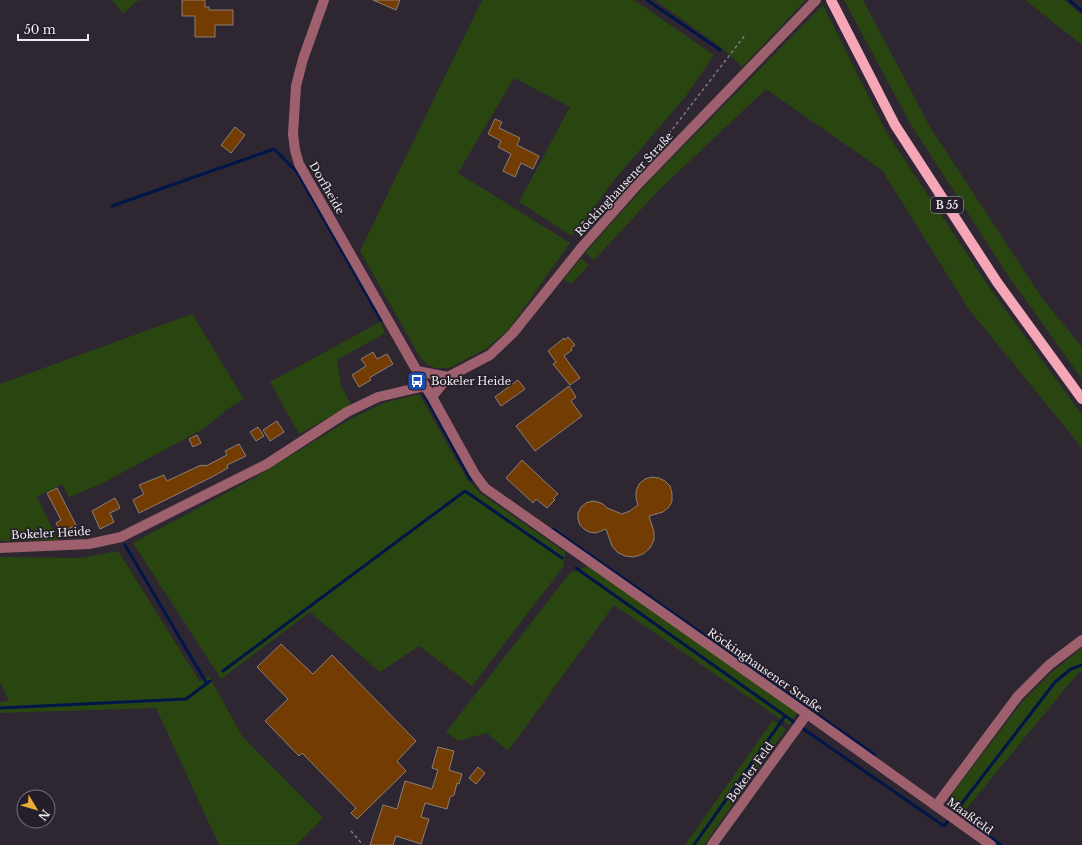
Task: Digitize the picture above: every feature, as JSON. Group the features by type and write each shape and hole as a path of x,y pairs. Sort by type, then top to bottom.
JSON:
{"main road":[{"name":"B 55","path":"830,0 895,125 997,282 1082,399"}],"street":[{"name":"Dorfheide","path":"324,0 303,59 296,86 293,134 295,150 299,164 418,371"},
{"name":"Röckinghausener Straße","path":"432,397 448,378 490,355 513,333 582,247 639,183 813,3"},
{"path":"418,371 448,378"},
{"name":"Röckinghausener Straße","path":"418,371 474,473 485,488 936,806"},
{"name":"Bokeler Heide","path":"0,548 88,544 121,538 267,464 347,412 378,397 425,386"},
{"path":"936,806 1018,696 1049,665 1082,640"},
{"name":"Bokeler Feld","path":"712,845 807,714"},
{"name":"Maaßfeld","path":"936,806 990,845"}],"path":[{"path":"656,151 746,34"},
{"path":"351,831 363,845"}],"green space":[{"path":"112,0 143,0 137,1 123,14"},
{"path":"482,0 634,0 714,55 686,96 615,179 572,236 519,202 570,107 514,78 458,173 570,243 509,329 486,349 449,368 435,368 427,364 420,357 360,251"},
{"path":"655,0 806,0 742,67 721,47"},
{"path":"844,0 863,0 930,127 1042,298 1082,347 1082,379 1007,274 910,123"},
{"path":"1025,0 1064,0 1082,15 1082,45"},
{"path":"823,5 886,132 989,287 1082,415 1082,448 968,308 882,170 766,89 661,188 594,260 585,253 651,179"},
{"path":"581,258 589,265 571,284 564,279"},
{"path":"192,314 244,399 229,408 203,429 101,484 69,497 62,484 37,497 58,540 0,541 0,384"},
{"path":"380,322 385,333 337,360 341,385 351,405 299,434 270,382"},
{"path":"419,394 467,479 480,493 565,552 563,567 472,686 419,646 380,672 310,612 221,679 133,543 254,478 352,418 384,403"},
{"path":"118,551 200,682 209,676 242,736 323,818 296,845 219,845 156,708 0,713 0,702 9,701 0,682 0,557 81,558"},
{"path":"588,566 798,712 789,725 614,605 508,751 487,733 458,741 446,732 570,573"},
{"path":"1082,648 1082,671 1078,673 962,814 946,802 1022,702 1051,673"},
{"path":"773,720 786,729 704,845 685,845"}],"building":[{"path":"182,0 205,0 205,7 209,7 209,10 233,10 233,25 215,25 215,37 195,37 195,16 182,16"},
{"path":"373,0 400,0 396,10"},
{"path":"495,119 502,122 499,128 520,138 517,145 539,156 533,169 521,163 515,177 503,171 511,154 498,147 501,141 488,134"},
{"path":"235,127 245,135 231,153 221,145"},
{"path":"568,337 575,345 571,348 572,350 564,356 580,378 570,385 553,364 556,362 548,351 564,338 565,340"},
{"path":"373,352 377,359 387,354 393,364 369,378 371,380 359,387 352,375 366,366 361,359"},
{"path":"518,380 525,389 501,406 495,397"},
{"path":"569,386 576,397 571,401 582,416 535,451 516,426"},
{"path":"277,421 284,432 270,441 263,430"},
{"path":"258,427 264,436 256,441 250,432"},
{"path":"197,435 201,443 193,447 189,439"},
{"path":"239,444 246,456 227,465 228,468 212,477 139,513 133,500 144,494 139,485 164,475 167,481 201,465 206,466 227,455 225,451"},
{"path":"522,460 558,494 553,499 555,500 547,508 536,499 533,503 506,478"},
{"path":"652,477 665,481 670,486 672,501 669,507 663,512 649,516 654,532 654,540 650,548 643,554 634,557 625,556 617,552 612,546 606,529 596,533 589,532 580,525 578,513 581,507 592,501 603,504 607,508 622,514 630,511 638,505 636,491 639,484 645,479"},
{"path":"57,488 76,525 61,533 56,523 61,520 47,493"},
{"path":"115,498 120,508 110,513 114,522 100,529 92,511"},
{"path":"281,644 313,674 332,655 416,741 397,761 406,771 357,819 351,813 356,808 302,753 299,756 265,721 288,699 257,667"},
{"path":"438,747 454,751 449,770 462,774 459,784 457,783 454,795 450,797 447,809 425,803 421,817 429,819 421,844 396,836 393,845 370,845 383,805 397,809 405,781 432,789 438,770 432,768"},
{"path":"478,767 485,773 476,784 469,778"}],"waterway":[{"path":"647,0 720,50"},
{"path":"1069,0 1082,11"},
{"path":"112,206 274,149 297,172 381,320"},
{"path":"424,394 471,480"},
{"path":"223,671 465,491 562,558"},
{"path":"553,529 875,755"},
{"path":"125,545 207,684"},
{"path":"576,568 794,722"},
{"path":"956,811 1055,682 1071,669 1082,665"},
{"path":"0,708 186,699 210,681"},
{"path":"694,845 785,716"},
{"path":"802,728 944,826 948,821"},
{"path":"967,821 1001,845"}],"place":[{"name":"Bokeler Heide","path":"417,381"}]}
